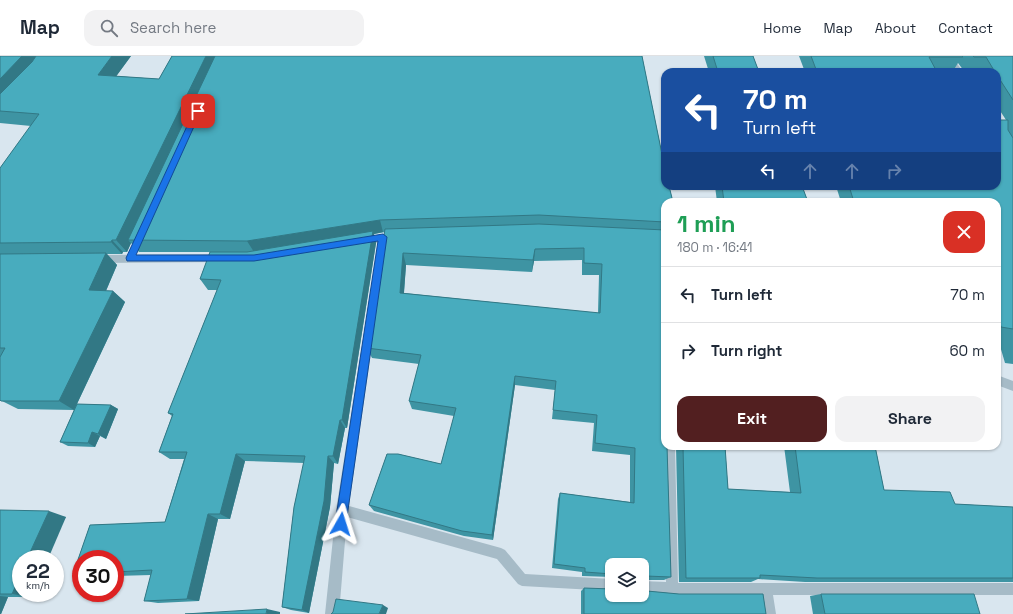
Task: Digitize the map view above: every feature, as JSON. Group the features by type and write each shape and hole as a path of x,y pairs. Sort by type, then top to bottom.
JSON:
{"street":[{"path":"949,56 956,68"},
{"path":"332,614 342,510 383,237"},
{"path":"352,242 383,237 406,237"},
{"path":"87,259 132,255 230,258"},
{"path":"1001,382 1013,386"},
{"path":"669,450 672,589"},
{"path":"342,510 501,554 522,580 605,585"},
{"path":"649,587 672,589 1013,589"},
{"path":"766,589 769,614"}],"building":[{"path":"0,56 22,56 0,79"},
{"path":"36,56 112,56 98,75 159,79 172,56 206,56 116,240 112,240 111,242 0,243 0,168 39,114 0,111 0,94 32,62"},
{"path":"215,56 642,56 661,149 661,190 670,190 672,198 661,198 661,222 539,215 380,220 247,241 128,240"},
{"path":"713,56 753,56 758,68 717,68"},
{"path":"811,56 963,57 929,57 935,68 816,68"},
{"path":"973,56 1013,56 1013,100 1001,81 1001,68 993,68 986,57"},
{"path":"1001,120 1008,120 1008,130 1013,138 1013,329 1001,327 1001,198 853,198 850,190 1001,190"},
{"path":"722,190 804,190 806,198 724,198"},
{"path":"539,224 661,230 661,450 667,450 671,577 649,576 649,558 605,558 605,573 585,572 585,568 554,564 560,493 634,503 635,448 595,443 597,415 553,410 556,381 515,376 492,535 462,531 369,505 387,454 398,454 441,464 456,408 409,401 421,355 367,348 385,229","holes":["584,248 584,263 602,264 600,313 400,293 403,253 533,260 535,249"]},
{"path":"373,231 342,420 340,420 333,456 328,456 324,501 302,610 282,607 294,507 305,456 236,454 220,514 208,514 187,599 144,601 152,570 124,572 124,550 81,550 90,525 165,522 187,452 159,452 173,414 168,413 221,280 200,279 210,252 247,252"},
{"path":"106,253 89,290 113,291 59,401 1,401 0,357 5,348 0,348 0,254"},
{"path":"77,404 111,405 98,434 92,432 88,443 60,442"},
{"path":"683,450 725,450 728,489 801,493 796,450 876,450 884,490 950,492 955,504 1013,507 1013,578 817,578 760,575 760,578 686,578"},
{"path":"0,510 49,511 31,550 12,550 12,594 0,594"},
{"path":"584,588 605,589 605,602 649,602 649,591 679,594 763,594 766,614 584,614"},
{"path":"821,594 974,594 980,614 825,614"},
{"path":"336,599 383,605 379,614 331,614 333,612"},
{"path":"267,609 266,614 185,614"}],"route":[{"path":"198,111 130,258 254,258 383,237 341,524"}]}
